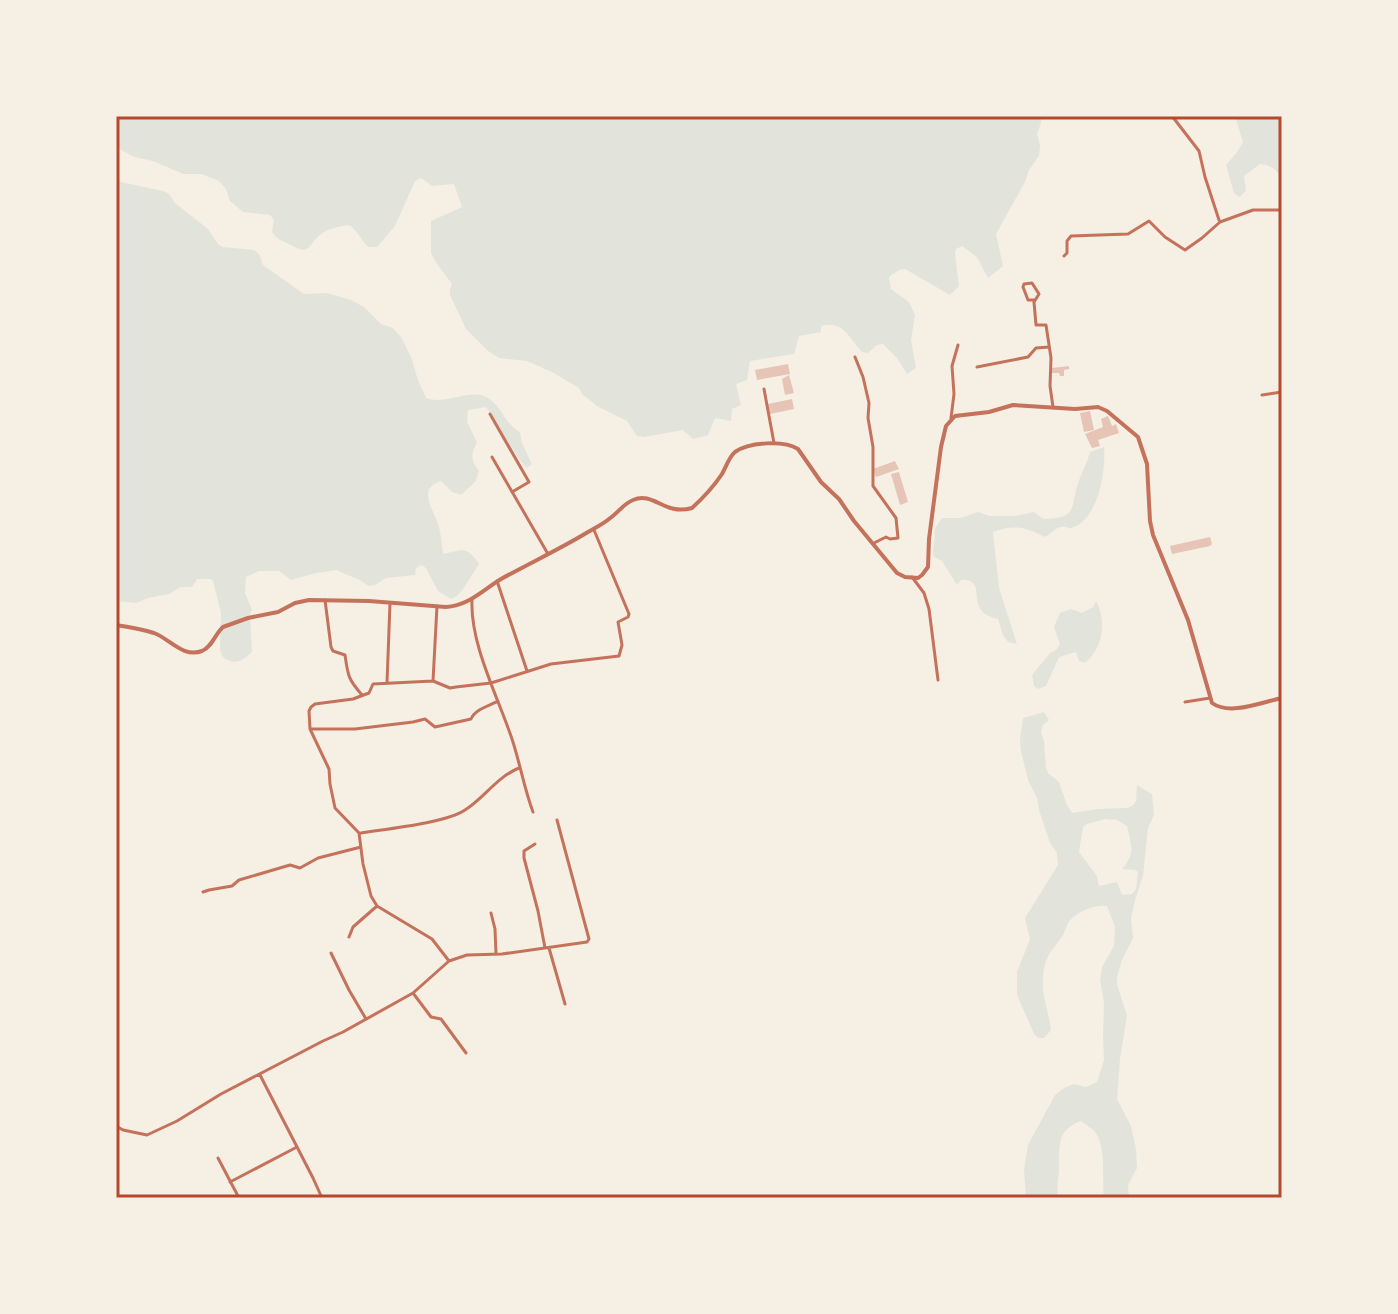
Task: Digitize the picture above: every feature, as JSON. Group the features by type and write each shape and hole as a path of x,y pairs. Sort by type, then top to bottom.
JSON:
{"street":[{"path":"1172,116 1199,151 1220,222"},
{"path":"1064,256 1071,236 1128,234 1149,221 1165,237 1185,250 1220,222 1253,210 1282,210"},
{"path":"1035,300 1028,300 1023,287 1028,282 1039,294 1035,300 1036,325 1046,325 1053,407"},
{"path":"116,625 157,634 185,651 199,652 209,647 223,627 278,612 302,601 369,601 452,607 472,600 497,581 609,520 623,506 639,498 647,498 672,510 692,508 720,477 735,453 756,445 774,443 792,445 798,449 821,482 839,499 897,573 912,577 922,575 928,567 941,447 951,418 954,394 952,366 958,345"},
{"path":"977,367 1025,358 1031,356 1036,348 1049,347"},
{"path":"855,357 869,403 874,489 896,518 897,525 898,538 886,537 874,543"},
{"path":"764,389 774,443"},
{"path":"1262,395 1282,392"},
{"path":"951,418 1013,405 1090,407 1103,408 1131,430 1141,442 1148,474 1151,528 1188,620 1212,703 1222,708 1282,698"},
{"path":"490,414 529,482 512,492"},
{"path":"492,457 548,554"},
{"path":"449,961 432,939 377,906 368,888 359,833 335,808 329,769 310,729 309,711 315,704 353,699 370,692 373,684 433,681 450,688 491,683 551,664 619,656 622,637 618,622 629,614 593,529"},
{"path":"912,577 924,593 929,609 938,680"},
{"path":"497,581 527,671"},
{"path":"325,600 331,647 333,651 345,655 351,682 362,695"},
{"path":"472,600 474,628 533,812"},
{"path":"387,683 390,603"},
{"path":"433,681 437,606"},
{"path":"1185,702 1210,698"},
{"path":"310,729 355,729 425,719 435,727 471,719 473,714 498,701"},
{"path":"359,833 461,813 519,768"},
{"path":"116,1126 147,1135 413,993 449,961 467,955 585,943 589,940 557,820"},
{"path":"535,844 524,851 524,858 565,1004"},
{"path":"203,892 232,886 239,880 291,865 301,868 318,858 361,847"},
{"path":"349,937 353,927 377,906"},
{"path":"491,913 496,954"},
{"path":"331,953 366,1019"},
{"path":"413,993 431,1017 441,1019 466,1053"},
{"path":"260,1075 322,1198"},
{"path":"230,1182 297,1147"},
{"path":"218,1158 239,1198"}],"shaded area":[{"path":"116,116 1042,116 1037,134 1039,156 996,234 1003,266 988,278 977,257 962,246 956,249 955,254 959,286 950,295 905,269 889,277 891,289 909,302 915,315 911,340 916,368 907,374 883,344 868,353 862,352 840,328 821,326 821,332 799,336 794,354 750,361 747,380 736,384 741,405 732,409 731,421 715,418 708,435 693,439 683,430 637,436 627,421 597,406 579,388 527,361 499,358 466,329 450,295 452,284 431,253 431,221 462,207 454,184 432,186 421,178 415,181 395,226 377,247 368,247 349,225 327,231 305,250 275,236 272,232 274,220 270,215 243,212 230,201 219,181 202,174 183,174 153,161 134,157 116,147"},
{"path":"1235,116 1282,116 1282,180 1273,168 1260,164 1244,176 1246,191 1239,197 1234,193 1226,165 1243,142"},
{"path":"116,181 169,194 175,203 208,229 218,244 254,250 263,265 304,294 327,293 364,307 381,324 393,328 401,337 426,398 440,400 484,396 495,403 520,432 532,464 527,468 486,407 468,410 467,422 477,442 472,457 479,471 475,482 461,495 452,492 441,481 429,489 443,554 464,550 479,564 457,596 451,599 438,591 426,568 421,565 416,568 415,575 386,578 368,586 337,570 291,580 279,571 259,571 246,577 245,593 252,610 252,652 235,662 223,657 220,650 221,613 210,579 197,579 192,587 181,587 169,594 136,603 116,601"},
{"path":"1104,447 1099,492 1090,514 1083,522 1072,528 1059,528 1045,537 1020,528 993,532 999,588 1017,644 1008,642 998,619 981,609 974,585 961,580 957,585 942,561 933,556 935,528 942,518 960,518 978,512 989,516 1034,512 1043,519 1062,517 1073,506 1090,452"},
{"path":"1096,601 1102,625 1096,650 1085,663 1079,661 1076,652 1059,657 1046,686 1038,689 1034,686 1032,675 1060,644 1054,627 1060,613 1071,609 1082,613 1093,607"},
{"path":"1044,712 1049,720 1041,732 1046,768 1059,782 1072,813 1132,806 1136,801 1137,785 1152,794 1154,815 1148,828 1143,876 1131,919 1133,938 1117,977 1127,1016 1117,1099 1131,1126 1136,1149 1137,1168 1128,1185 1129,1198 1104,1198 1099,1139 1081,1121 1067,1129 1061,1141 1058,1198 1026,1198 1024,1169 1028,1145 1055,1095 1074,1084 1086,1087 1097,1082 1104,1060 1104,1003 1100,979 1102,967 1114,946 1115,927 1107,906 1086,910 1068,923 1045,965 1044,993 1051,1030 1044,1038 1038,1038 1017,995 1017,972 1030,939 1025,918 1058,865 1057,853 1050,843 1021,751 1023,718","holes":["1105,819 1117,820 1127,826 1131,844 1131,853 1122,869 1138,872 1136,889 1132,894 1122,895 1117,882 1099,886 1097,876 1079,852 1083,827"]}],"building":[{"path":"788,364 790,374 757,380 755,370"},
{"path":"1069,366 1064,370 1064,376 1052,373 1052,368"},
{"path":"789,375 794,393 785,395 782,379"},
{"path":"792,399 794,409 770,414 768,404"},
{"path":"1090,411 1094,430 1084,432 1080,413"},
{"path":"1108,416 1119,433 1098,440 1100,446 1092,448 1085,434 1103,427 1101,419"},
{"path":"895,461 899,469 876,477 873,469"},
{"path":"899,472 908,502 900,505 891,474"},
{"path":"1210,537 1210,546 1172,554 1170,546"}]}
